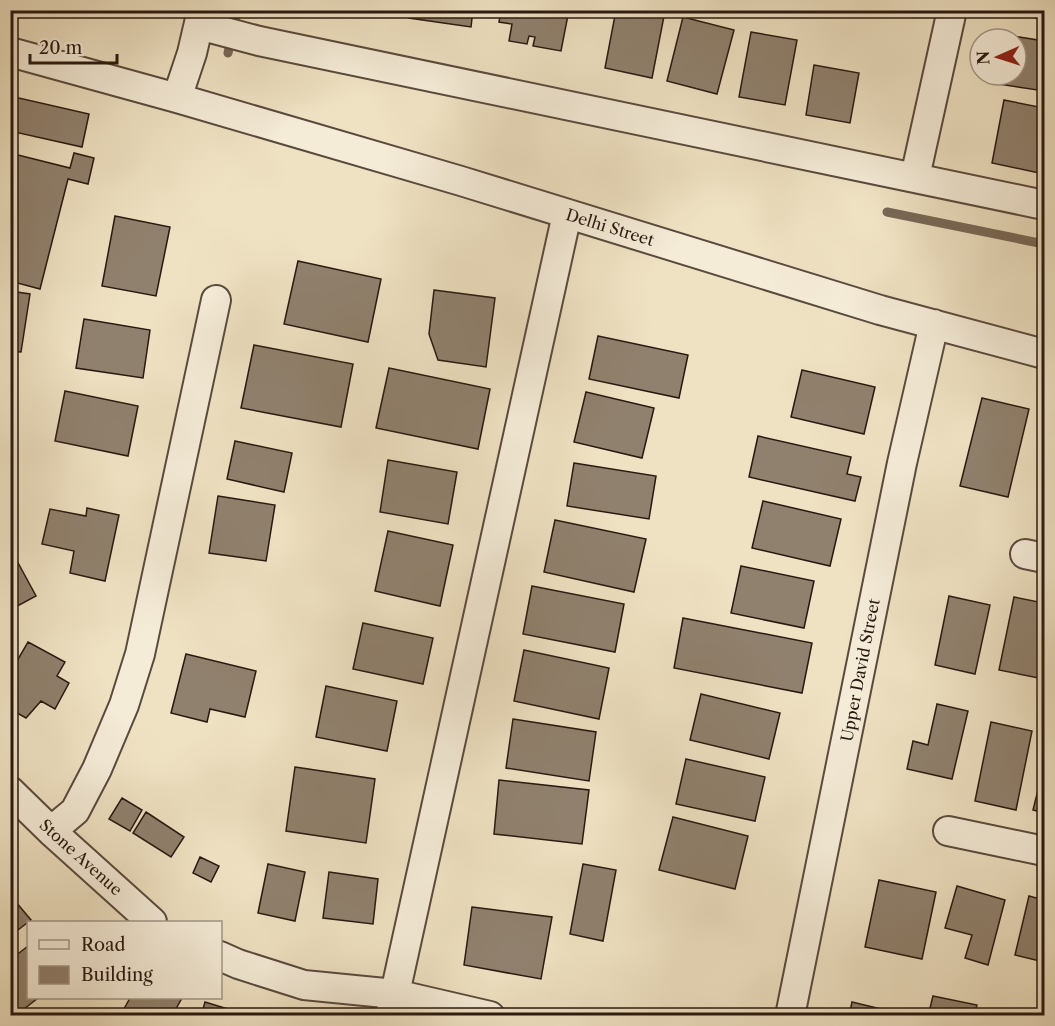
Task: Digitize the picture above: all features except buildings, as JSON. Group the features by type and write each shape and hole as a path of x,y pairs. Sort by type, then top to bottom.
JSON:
{"street":[{"path":"915,177 952,10"},
{"path":"177,98 192,53 206,22 259,41 1044,205"},
{"name":"Delhi Street","path":"10,52 177,98 567,214 868,307 1044,354"},
{"path":"392,1005 567,214"},
{"path":"51,831 75,811 93,777 124,705 137,664 216,300"},
{"name":"Upper David Street","path":"790,1016 902,463 934,324"},
{"name":"Stone Avenue","path":"10,791 151,921"},
{"path":"948,831 1044,851"},
{"path":"222,957 304,985 392,1005 490,1016"}],"waterway":[{"path":"228,53 237,10"},
{"path":"887,212 1044,244"}]}
